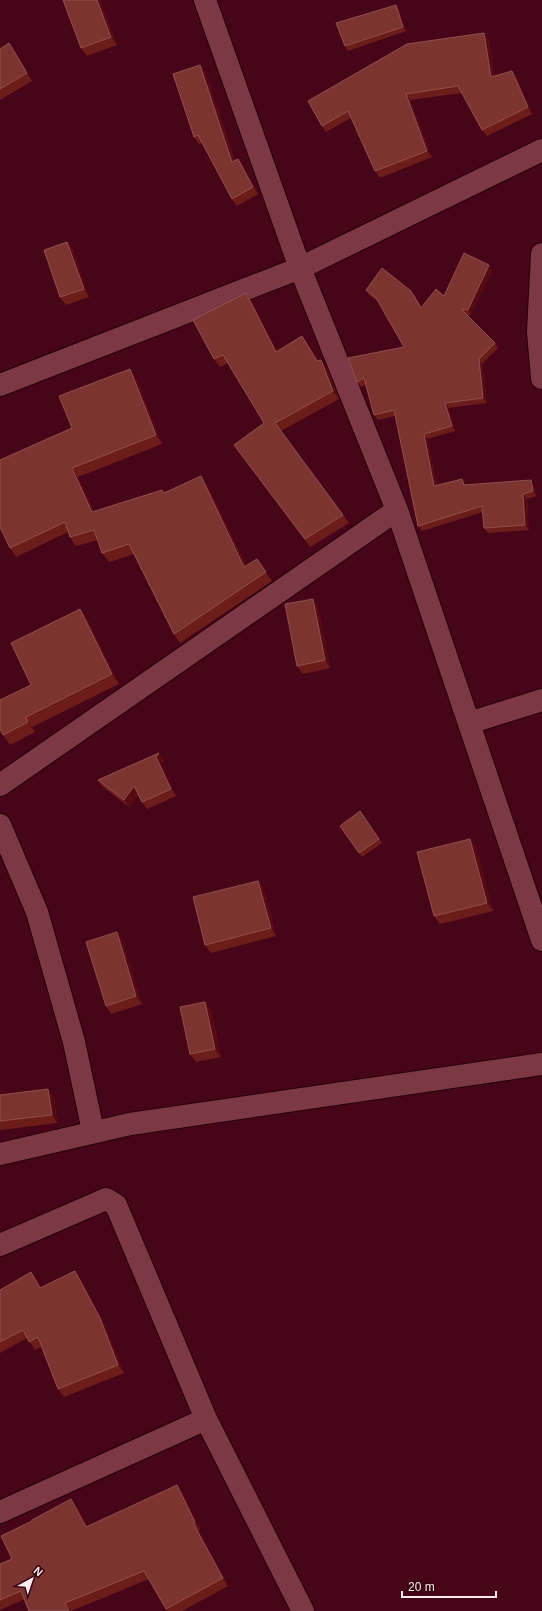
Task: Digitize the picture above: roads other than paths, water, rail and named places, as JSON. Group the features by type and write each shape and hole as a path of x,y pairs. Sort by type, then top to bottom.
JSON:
{"street":[{"path":"205,0 300,268 397,510 542,940"},
{"path":"0,385 300,268 542,150"},
{"path":"542,254 538,332 542,378"},
{"path":"0,785 397,510"},
{"path":"469,723 542,700"},
{"path":"0,825 37,912 74,1042 93,1132"},
{"path":"0,1154 130,1124 542,1064"},
{"path":"0,1245 106,1199 112,1200 116,1205 206,1419 303,1611"},
{"path":"0,1512 206,1419"}]}
